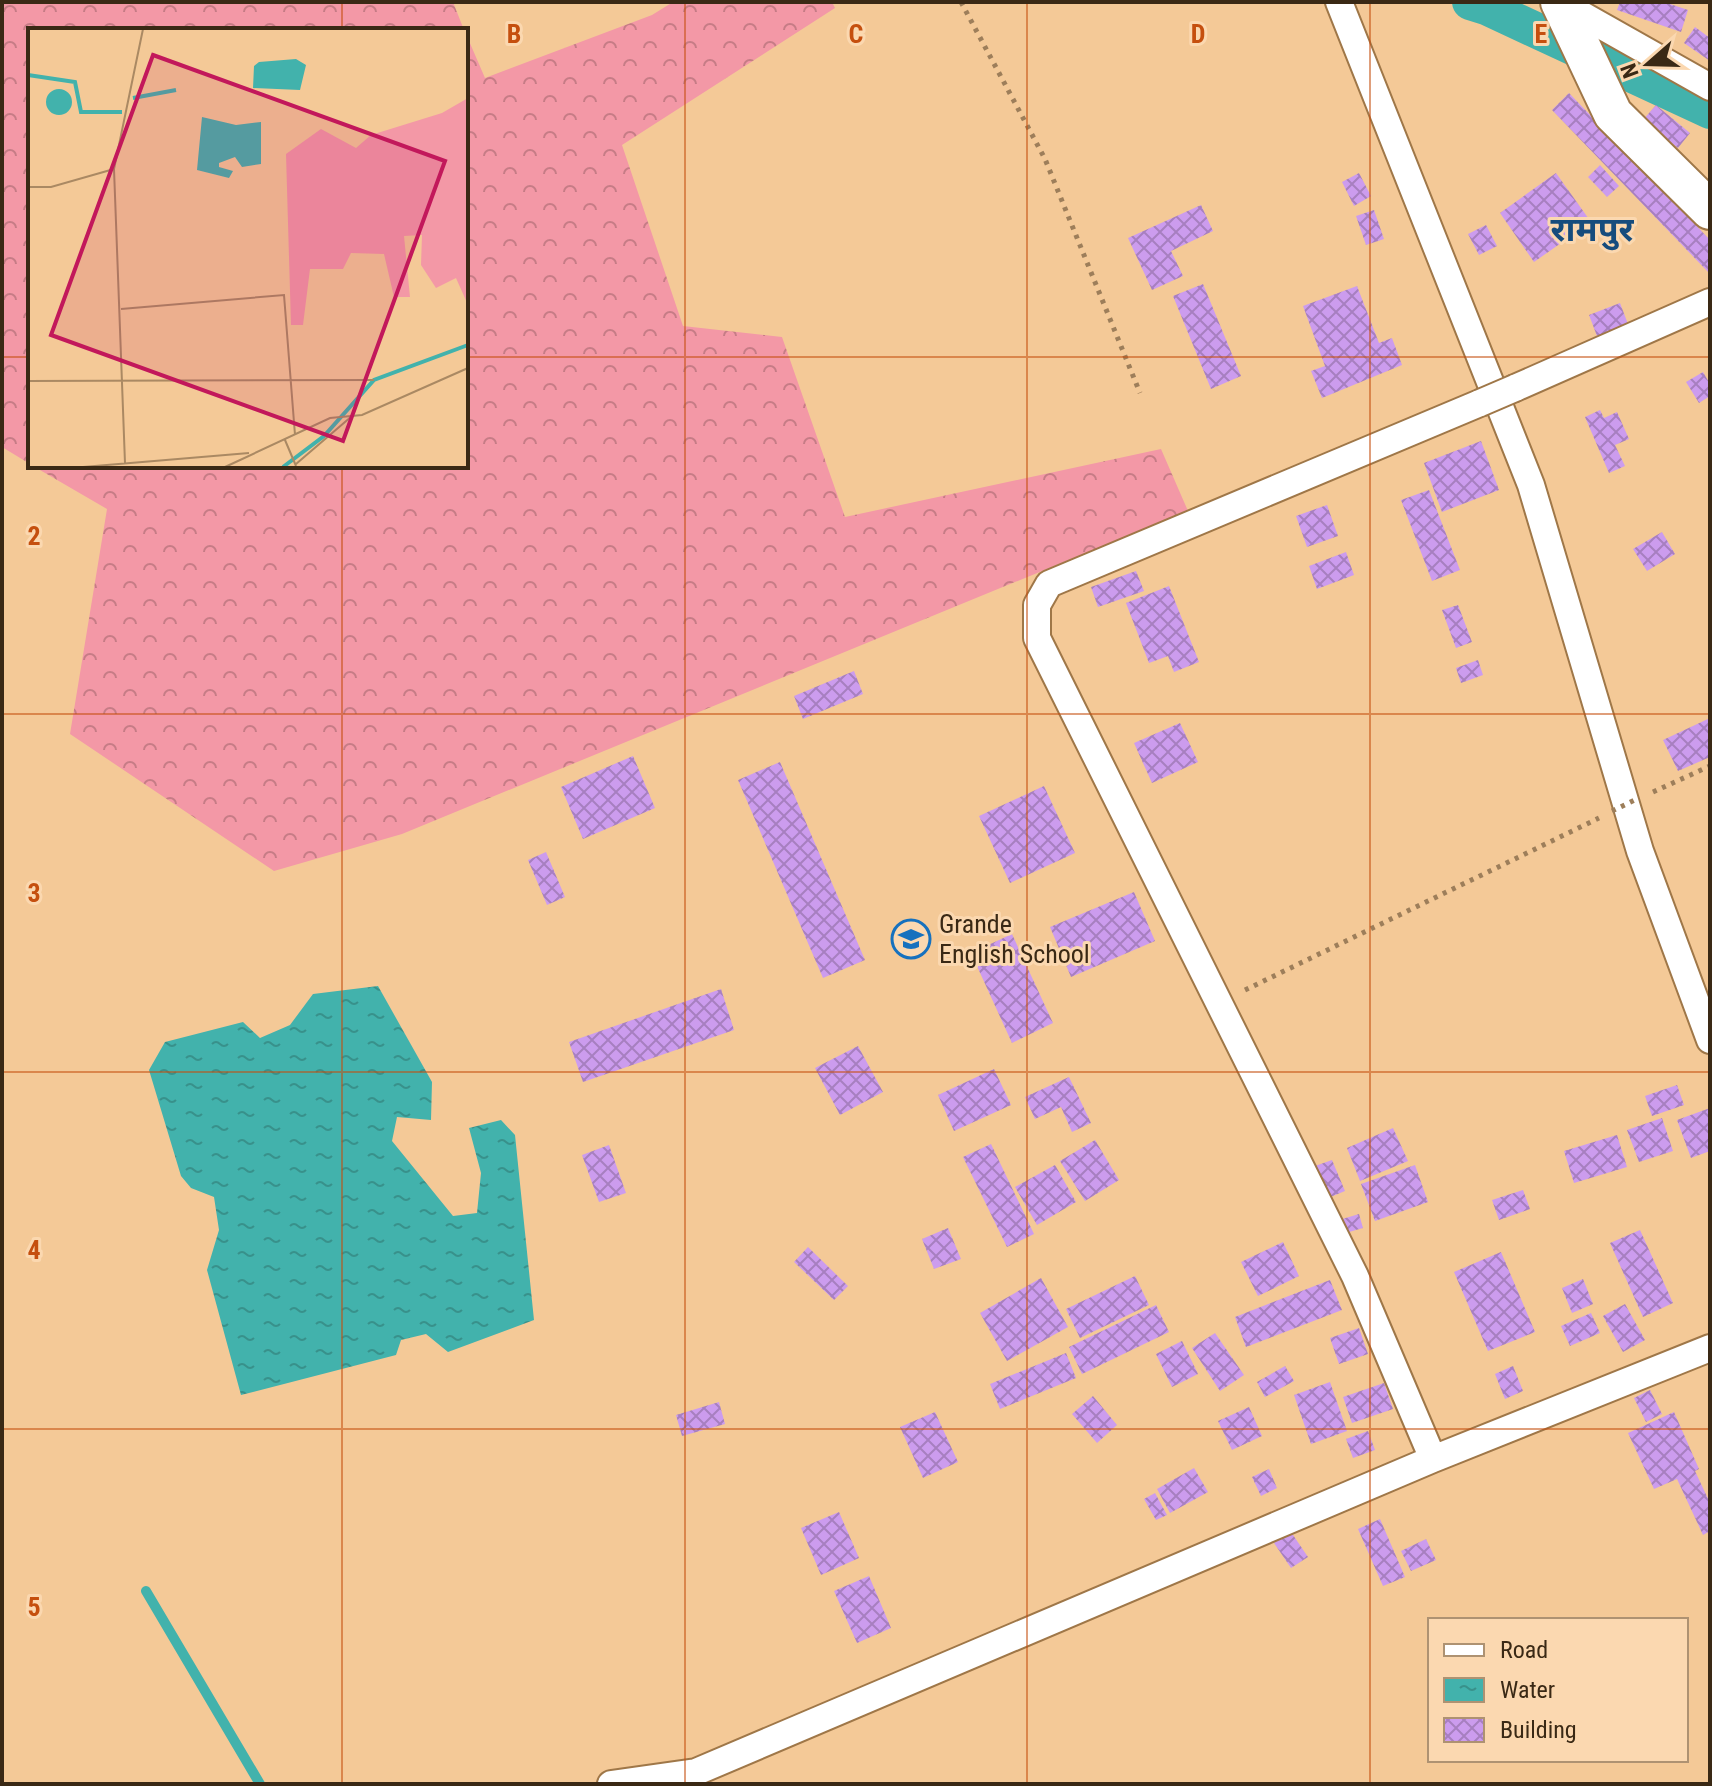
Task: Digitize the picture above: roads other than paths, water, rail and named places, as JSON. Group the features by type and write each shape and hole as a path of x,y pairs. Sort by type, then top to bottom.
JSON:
{"main road":[{"path":"1565,14 1613,114 1710,210"}],"street":[{"path":"1339,2 1531,485 1640,851 1710,1040"},
{"path":"1565,14 1710,87"},
{"path":"1433,1459 1355,1276 1037,638 1037,605 1049,584 1480,403 1710,302"},
{"path":"611,1784 701,1778 1433,1459 1710,1348"}],"water":[{"path":"378,986 432,1082 431,1120 397,1117 392,1141 453,1216 477,1213 481,1173 469,1128 501,1120 515,1135 534,1320 448,1352 426,1334 401,1340 396,1355 241,1395 207,1270 219,1230 214,1197 191,1188 181,1176 149,1070 165,1042 243,1022 260,1038 290,1025 313,994"}],"waterway":[{"path":"1470,2 1710,111"},
{"path":"146,1591 260,1784"}],"place":[{"name":"Grande English School","path":"911,939"}],"district":[{"name":"रामपुर","path":"1592,229"}]}
